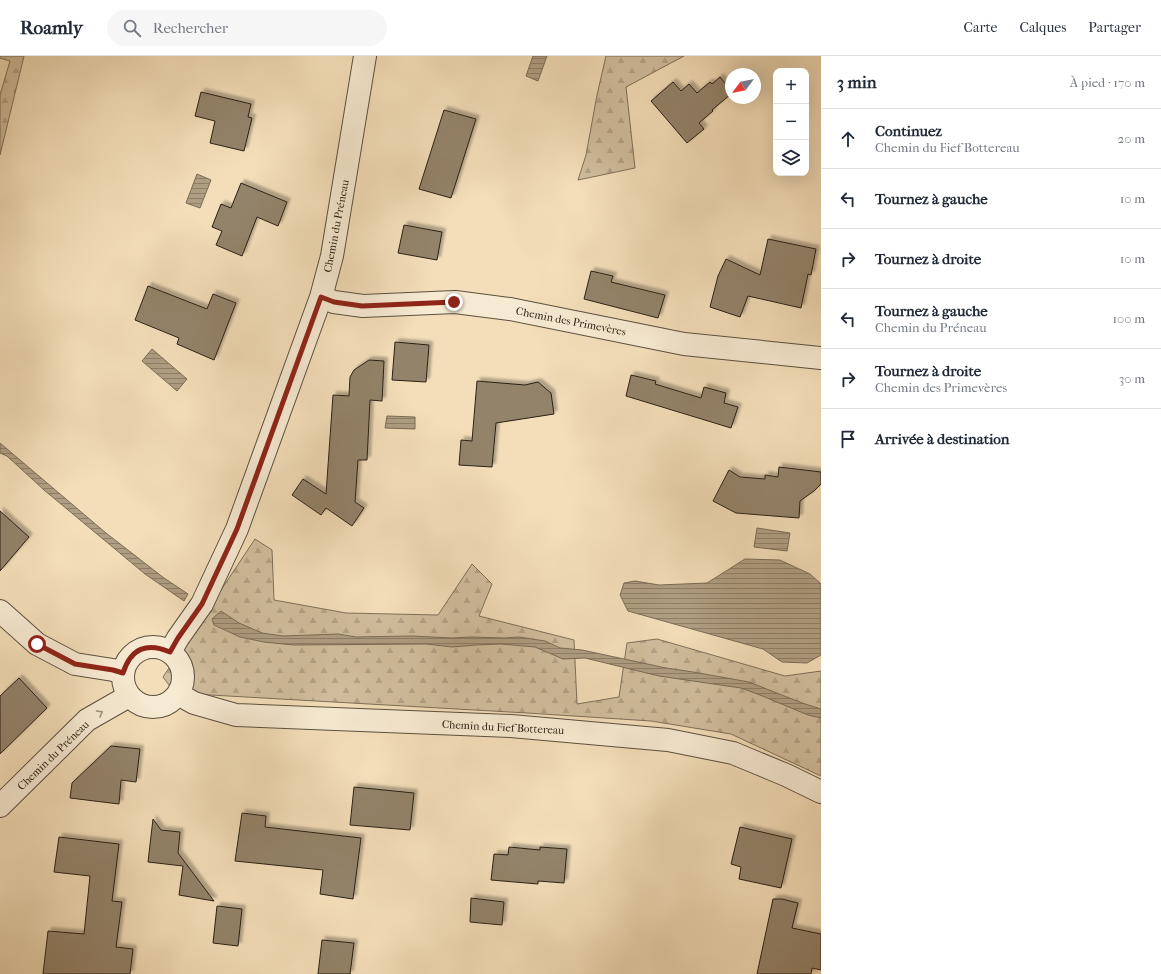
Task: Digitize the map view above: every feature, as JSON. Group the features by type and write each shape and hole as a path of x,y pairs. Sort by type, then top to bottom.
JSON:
{"street":[{"name":"Chemin du Préneau","path":"170,652 202,604 237,529 321,297 332,256 365,56"},
{"name":"Chemin des Primevères","path":"321,297 334,302 362,306 454,302 510,309 684,344 821,358"},
{"path":"0,611 37,644 75,664 123,673"},
{"path":"151,647 161,648 170,652 177,658 182,667 184,676 182,686 178,694 172,701 164,706 145,706 136,702 129,696 125,689 123,673 126,663 141,649 151,647"},
{"name":"Chemin du Fief Bottereau","path":"178,694 194,704 236,715 511,726 668,740 733,753 786,775 821,792"},
{"name":"Chemin du Préneau","path":"0,806 87,720 129,696"}],"green space":[{"path":"0,56 24,56 0,155 0,95 10,61 0,58"},
{"path":"606,56 684,56 626,87 635,168 578,180 586,155"},
{"path":"255,539 272,550 274,600 346,613 438,615 472,564 492,584 479,616 574,640 577,704 619,697 627,643 657,639 785,676 821,671 821,776 731,734 651,721 175,693 163,677"}],"shaded area":[{"path":"533,56 547,56 538,81 526,76"},
{"path":"197,174 211,180 200,208 186,203"},
{"path":"152,349 187,379 177,391 142,361"},
{"path":"387,416 415,417 415,429 385,428"},
{"path":"0,443 106,533 164,578 188,594 184,601 145,574 44,490 7,456 0,453"},
{"path":"757,528 790,533 787,551 754,547"},
{"path":"745,559 780,560 810,574 821,584 821,655 807,663 782,662 763,649 628,611 620,595 624,583 635,581 659,585 707,583"},
{"path":"221,611 239,623 262,633 283,636 338,634 356,637 519,637 545,641 560,648 582,650 666,668 749,682 821,709 821,718 808,715 741,688 659,676 585,658 563,659 535,647 501,644 452,647 426,644 293,645 264,642 240,637 214,625 212,619"}],"building":[{"path":"720,77 725,83 725,99 699,123 704,129 687,143 651,101 673,82 681,91 689,84 697,93 710,82 712,84"},
{"path":"201,92 251,104 248,117 252,118 244,151 210,143 215,121 195,116"},
{"path":"444,110 476,119 451,198 419,189"},
{"path":"241,183 287,202 278,226 257,217 242,256 216,245 222,231 212,227 221,204 231,208"},
{"path":"404,225 442,232 437,260 398,253"},
{"path":"768,239 816,249 811,275 808,274 801,308 748,296 740,317 710,307 718,276 726,259 760,275"},
{"path":"591,271 613,276 611,282 665,295 658,318 584,299"},
{"path":"148,286 207,309 213,294 236,303 214,360 177,344 179,338 135,320"},
{"path":"395,342 429,345 426,382 392,380"},
{"path":"369,360 384,361 382,401 370,400 367,460 358,460 355,502 364,508 352,526 326,508 321,515 292,495 303,479 326,494 333,395 349,396 350,377 354,370"},
{"path":"631,375 656,381 655,384 701,398 704,387 726,393 724,403 738,407 731,428 626,396"},
{"path":"477,381 525,385 538,382 551,393 554,414 496,423 492,467 459,465 461,440 472,441"},
{"path":"779,467 821,472 821,484 800,501 799,518 736,513 713,501 729,470 740,477 765,479 765,475 778,477"},
{"path":"0,511 29,537 0,571"},
{"path":"19,678 47,708 0,754 0,696"},
{"path":"111,746 140,749 136,782 121,780 119,804 70,798 72,783"},
{"path":"354,787 414,793 410,830 350,825"},
{"path":"242,813 266,816 265,827 361,838 353,899 320,894 323,870 235,861"},
{"path":"153,819 161,830 180,832 178,853 214,901 179,895 183,866 148,862"},
{"path":"740,827 792,839 781,888 739,879 741,867 731,864"},
{"path":"59,837 119,844 112,901 122,902 116,947 133,949 130,974 43,974 48,931 84,934 90,876 54,872"},
{"path":"509,847 540,850 540,847 567,849 564,883 538,881 538,884 491,880 494,854 508,855"},
{"path":"471,898 504,902 502,925 470,922"},
{"path":"773,899 782,899 798,903 792,928 821,934 821,970 812,968 811,974 757,974"},
{"path":"217,906 242,909 238,946 213,943"},
{"path":"322,940 354,943 350,974 318,974"}],"route":[{"path":"37,644 75,664 123,673 126,663 141,649 151,647 161,648 170,652 202,604 237,529 321,297 334,302 362,306 454,302"}]}
